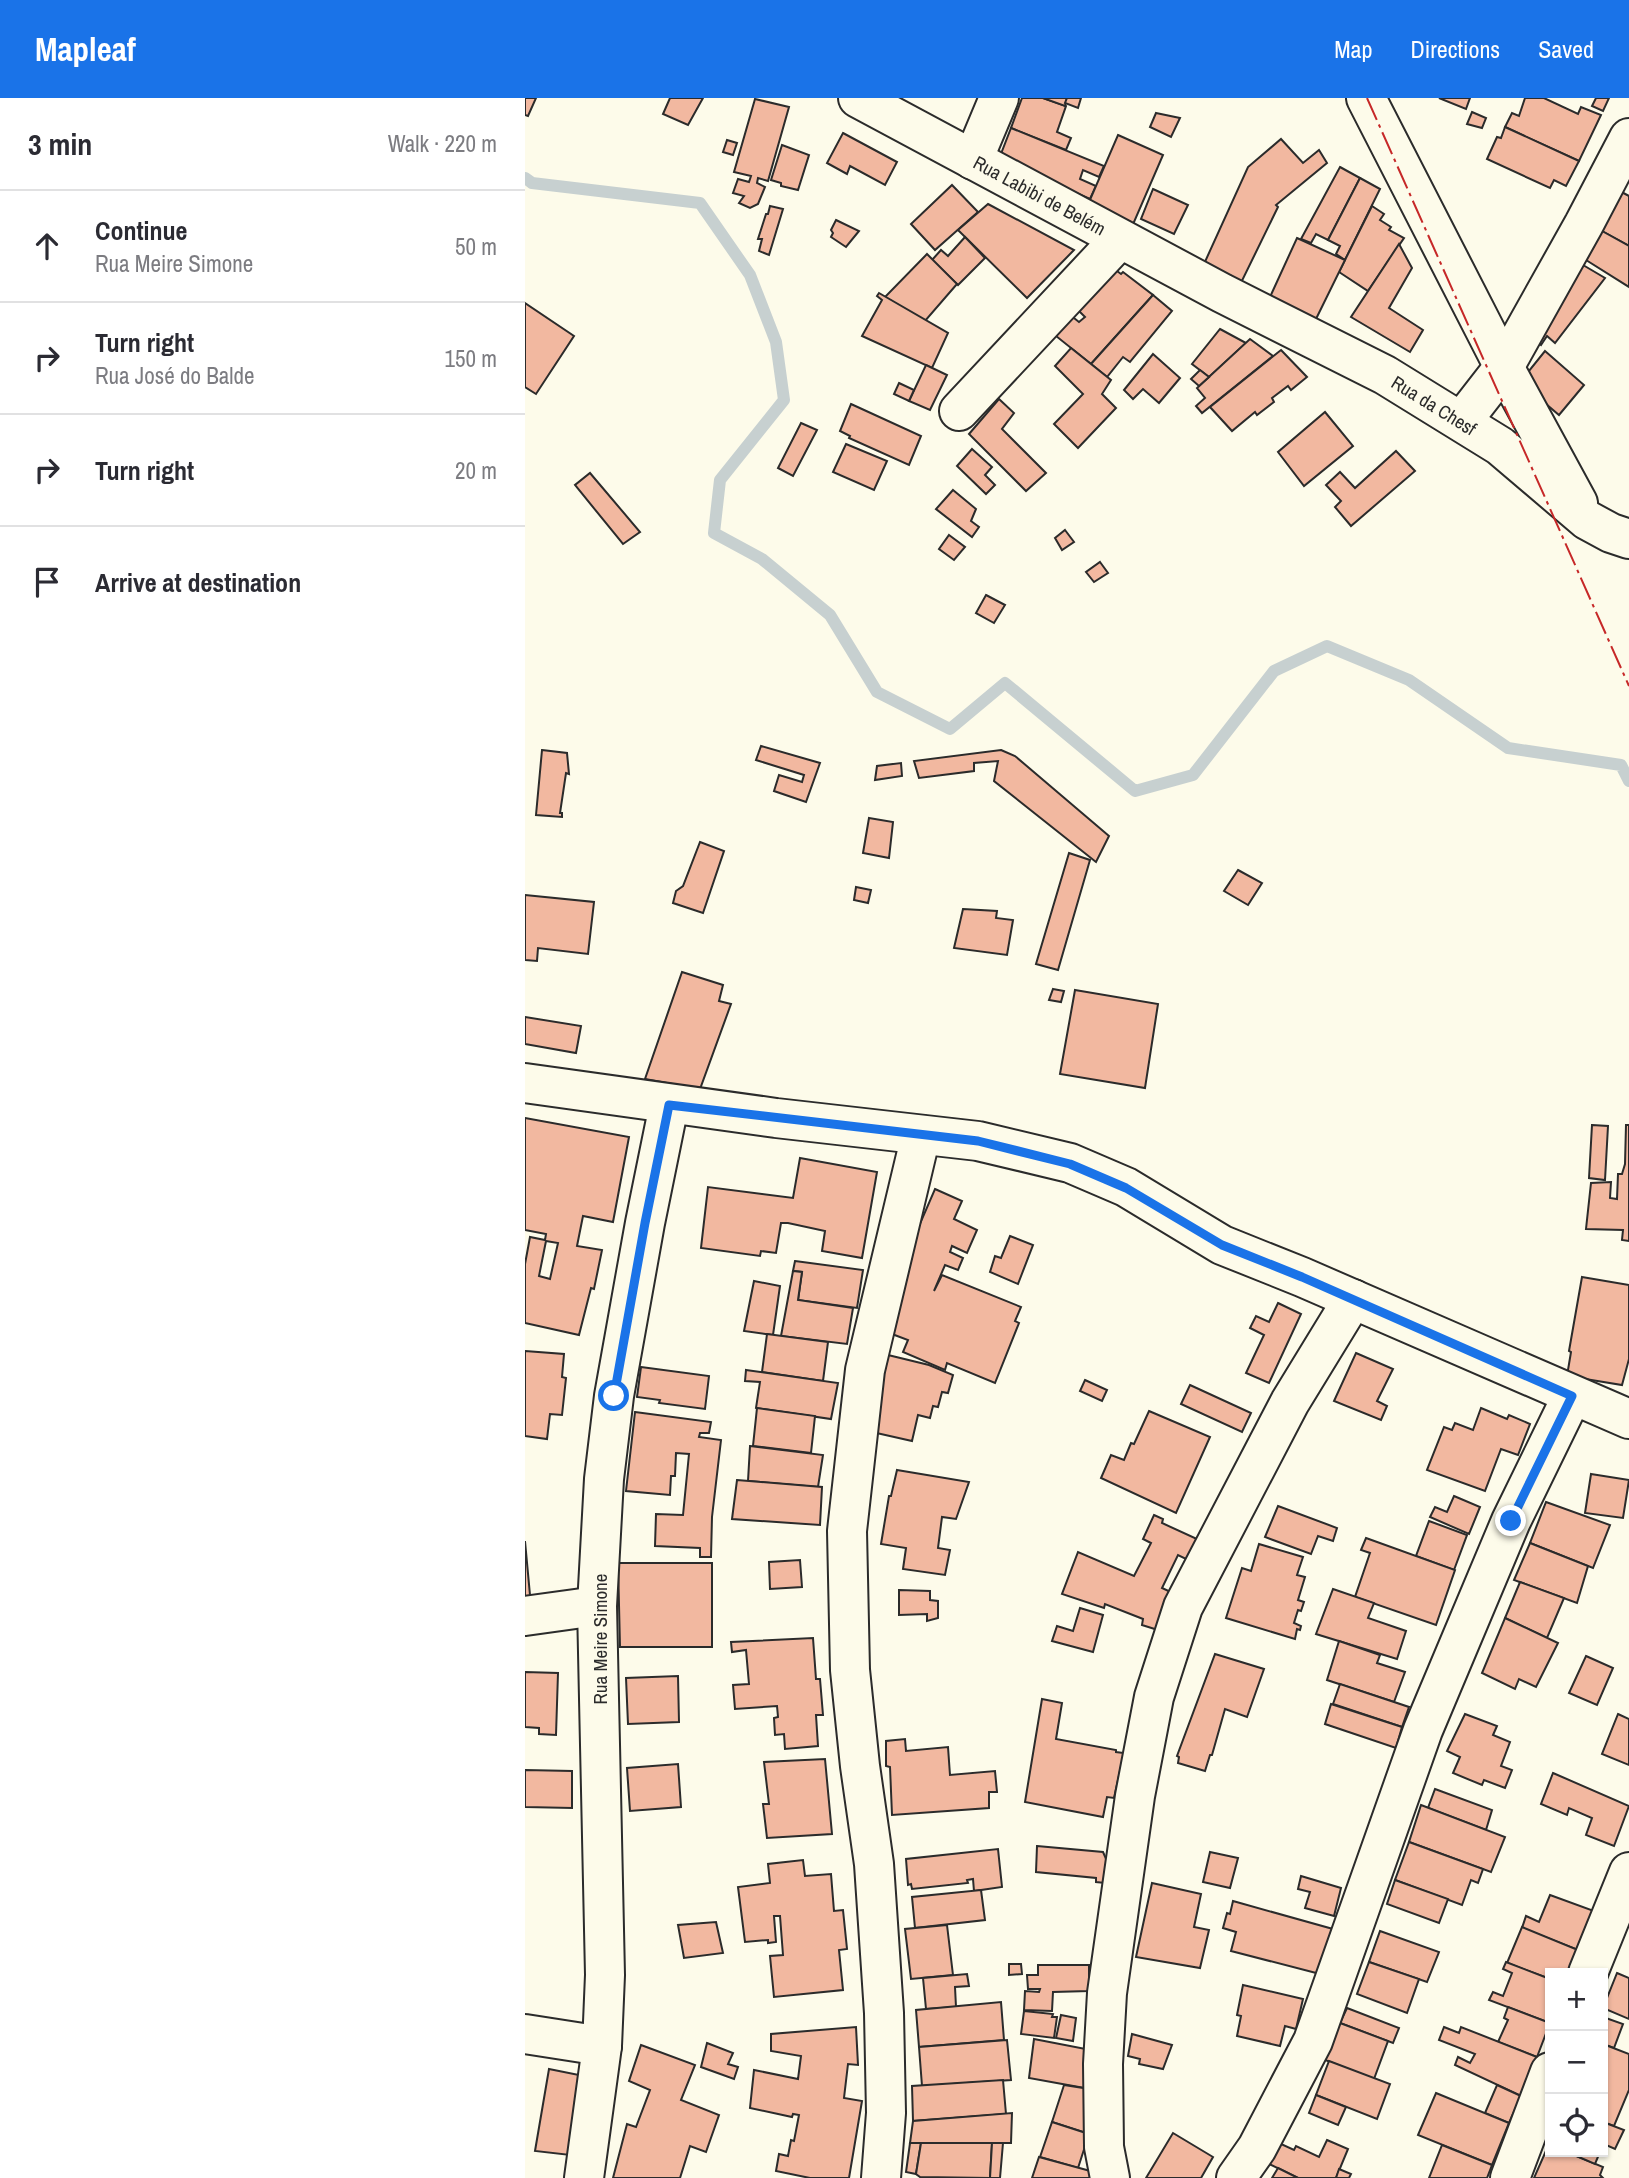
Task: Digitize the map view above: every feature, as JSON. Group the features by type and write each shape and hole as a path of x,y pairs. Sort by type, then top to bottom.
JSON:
{"street":[{"name":"Rua Labibi de Belém","path":"858,98 1222,293"},
{"path":"973,160 999,98"},
{"path":"1366,98 1504,367 1587,520"},
{"path":"1462,421 1504,367 1629,138"},
{"path":"959,411 1120,239"},
{"name":"Rua da Chesf","path":"1222,293 1385,374 1500,446 1587,520 1629,539"},
{"path":"525,1083 669,1105 978,1141 1070,1164 1126,1188 1222,1245 1629,1419"},
{"name":"Rua Meire Simone","path":"584,2178 602,2046 605,1975 597,1606 604,1479 614,1396 669,1105"},
{"path":"881,2178 886,2113 884,2013 874,1864 850,1670 847,1531 865,1370 921,1135"},
{"path":"1110,2178 1104,2147 1103,2064 1107,1993 1135,1796 1154,1698 1184,1607 1290,1402 1353,1299"},
{"path":"1236,2178 1257,2148 1313,2041 1423,1730 1511,1521 1572,1396"},
{"path":"525,1616 597,1606"},
{"path":"1590,1968 1629,1872"},
{"path":"525,2034 602,2046"},
{"path":"1510,2178 1545,2085"}],"building":[{"path":"525,98 536,98 528,116 525,115"},
{"path":"670,98 703,98 688,125 663,114"},
{"path":"1022,98 1043,98 1066,106 1057,132 1071,138 1066,150 1011,128"},
{"path":"1043,98 1067,98 1065,106"},
{"path":"1067,98 1081,98 1078,108 1065,103"},
{"path":"1439,98 1470,98 1466,109"},
{"path":"1525,98 1544,98 1578,114 1581,107 1601,115 1579,161 1505,127 1512,113 1519,116"},
{"path":"1596,98 1609,98 1603,111 1592,106"},
{"path":"755,99 789,107 768,181 758,178 757,183 765,187 758,204 750,208 739,203 744,196 733,193 738,179 749,182 751,176 734,172"},
{"path":"1472,112 1486,118 1482,128 1467,124"},
{"path":"1156,113 1180,118 1171,137 1150,127"},
{"path":"1505,127 1579,161 1566,186 1554,180 1550,188 1487,159"},
{"path":"1011,128 1104,166 1099,177 1083,170 1080,179 1096,186 1090,199 999,159"},
{"path":"843,133 897,162 885,185 850,166 847,174 827,163"},
{"path":"1118,135 1163,155 1131,229 1086,209"},
{"path":"1281,139 1303,163 1319,150 1327,163 1276,205 1278,207 1236,293 1199,275 1248,167"},
{"path":"727,140 737,143 733,155 723,152"},
{"path":"782,145 809,155 798,190 781,186 781,183 771,180"},
{"path":"1340,167 1360,178 1328,240 1316,234 1311,243 1301,239"},
{"path":"1360,178 1380,189 1345,260 1336,254 1340,246 1328,240"},
{"path":"952,185 978,212 935,250 911,224"},
{"path":"1153,189 1188,205 1174,234 1141,219"},
{"path":"1616,189 1629,196 1629,246 1602,231"},
{"path":"988,204 1074,250 1027,298 958,230"},
{"path":"770,206 783,209 769,255 759,251 762,239 758,239"},
{"path":"1372,206 1384,214 1380,220 1391,227 1389,230 1404,238 1368,291 1339,272"},
{"path":"836,220 859,231 846,247 831,237"},
{"path":"1602,231 1629,246 1629,287 1586,260"},
{"path":"965,237 985,258 958,285 932,260 941,250 948,256"},
{"path":"1297,238 1345,260 1314,323 1270,297"},
{"path":"1399,244 1412,268 1389,308 1423,330 1410,352 1351,317"},
{"path":"927,254 957,284 925,321 885,297"},
{"path":"1583,265 1605,278 1555,343 1547,336 1541,345 1530,336"},
{"path":"1113,268 1121,274 1123,272 1153,295 1091,364 1051,332 1069,314 1079,322 1085,317 1076,308"},
{"path":"879,293 948,333 932,368 862,336 882,300 877,296"},
{"path":"1153,295 1172,311 1130,362 1123,357 1107,377 1091,364"},
{"path":"525,303 574,336 536,394 525,387"},
{"path":"1220,329 1246,343 1209,377 1192,364"},
{"path":"1250,339 1273,356 1202,413 1196,406 1205,398 1197,388"},
{"path":"1071,348 1111,380 1102,394 1116,408 1078,448 1054,424 1083,394 1055,366"},
{"path":"1281,350 1307,377 1291,390 1288,386 1272,398 1274,402 1257,415 1255,412 1232,431 1210,407"},
{"path":"1545,351 1584,385 1559,415 1520,382"},
{"path":"1153,354 1180,378 1159,403 1143,389 1133,399 1124,390"},
{"path":"926,365 947,375 930,410 909,401"},
{"path":"1200,370 1209,377 1199,386 1191,379"},
{"path":"899,383 914,390 909,401 894,394"},
{"path":"999,399 1014,413 1002,429 1046,473 1026,491 969,434"},
{"path":"851,404 921,436 909,465 849,438 850,436 840,431"},
{"path":"1325,412 1353,446 1304,486 1278,452"},
{"path":"801,423 817,430 793,476 778,468"},
{"path":"846,444 887,461 874,490 833,472"},
{"path":"972,449 992,467 985,475 995,485 986,494 957,466"},
{"path":"1396,451 1415,471 1351,526 1335,507 1341,501 1326,485 1340,472 1355,488"},
{"path":"590,473 640,532 623,544 575,485"},
{"path":"953,490 976,509 971,521 979,527 972,537 936,509"},
{"path":"1065,530 1074,542 1062,550 1055,538"},
{"path":"949,535 965,547 954,560 939,549"},
{"path":"1100,562 1108,573 1094,582 1086,572"},
{"path":"986,595 1005,605 994,623 976,613"},
{"path":"761,746 820,763 806,802 774,791 779,775 802,782 804,775 756,760"},
{"path":"542,750 567,753 569,774 566,773 560,813 562,817 536,815"},
{"path":"1001,750 1015,756 1109,836 1096,862 994,781 998,761 974,763 974,771 919,778 914,761"},
{"path":"901,763 902,776 875,780 877,766"},
{"path":"869,818 893,822 889,858 863,853"},
{"path":"700,842 724,851 703,913 673,903 676,891 683,886"},
{"path":"1069,853 1090,860 1058,970 1036,964"},
{"path":"1238,870 1262,883 1248,905 1224,891"},
{"path":"856,887 871,890 868,903 854,900"},
{"path":"525,895 594,902 588,954 538,948 537,961 525,960"},
{"path":"963,909 997,911 996,918 1013,920 1007,955 954,948"},
{"path":"682,972 723,985 719,1001 731,1004 700,1089 645,1079"},
{"path":"1053,989 1064,991 1061,1002 1049,1000"},
{"path":"1075,990 1158,1004 1145,1088 1060,1074"},
{"path":"525,1017 581,1026 576,1053 525,1044"},
{"path":"525,1118 629,1137 613,1222 583,1216 577,1246 602,1250 594,1289 591,1288 579,1335 525,1323 525,1264 530,1237 545,1240 546,1234 525,1230","holes":["546,1241 558,1243 550,1279 539,1276"]},
{"path":"1592,1125 1608,1126 1605,1180 1589,1178"},
{"path":"1626,1125 1629,1125 1629,1241 1622,1240 1623,1230 1586,1229 1591,1183 1611,1182 1610,1198 1617,1199 1618,1174 1622,1174 1625,1164"},
{"path":"800,1158 877,1172 862,1258 822,1251 825,1231 788,1223 781,1223 776,1253 761,1251 760,1256 701,1248 708,1187 793,1198"},
{"path":"935,1189 962,1201 954,1219 977,1230 967,1253 952,1246 950,1252 963,1258 958,1270 945,1265 934,1291 942,1275 1021,1307 1015,1321 1019,1323 995,1383 947,1363 945,1370 903,1352 908,1340 892,1334 909,1249"},
{"path":"1010,1236 1033,1245 1018,1284 990,1272 995,1256 1001,1258"},
{"path":"795,1261 863,1270 857,1308 798,1300 802,1272 793,1271"},
{"path":"793,1271 802,1272 798,1300 853,1308 847,1344 781,1336"},
{"path":"1582,1277 1629,1285 1629,1359 1622,1385 1567,1376"},
{"path":"754,1281 780,1286 773,1335 744,1331"},
{"path":"1278,1303 1301,1314 1269,1383 1246,1373 1264,1335 1250,1328 1256,1316 1269,1322"},
{"path":"767,1334 828,1342 823,1381 762,1372"},
{"path":"525,1351 564,1354 562,1377 566,1378 562,1415 550,1414 547,1439 525,1436"},
{"path":"1356,1353 1393,1369 1377,1401 1387,1406 1381,1420 1334,1401"},
{"path":"888,1355 929,1365 953,1375 948,1393 942,1392 938,1407 933,1406 930,1418 918,1415 912,1441 872,1432"},
{"path":"641,1367 709,1376 705,1409 637,1397"},
{"path":"746,1370 838,1383 831,1419 756,1408 760,1382 745,1381"},
{"path":"1085,1380 1107,1390 1102,1401 1080,1391"},
{"path":"1190,1385 1251,1413 1242,1432 1181,1404"},
{"path":"757,1408 815,1416 811,1453 753,1446"},
{"path":"1481,1408 1507,1419 1509,1415 1530,1424 1518,1455 1501,1449 1485,1491 1427,1470 1444,1427 1452,1430 1455,1423 1473,1430"},
{"path":"1149,1411 1210,1437 1176,1513 1101,1478 1111,1455 1124,1460"},
{"path":"635,1412 711,1422 709,1433 700,1433 699,1437 721,1440 712,1517 711,1557 700,1557 700,1548 655,1546 656,1514 683,1515 689,1454 676,1453 675,1476 671,1476 670,1495 626,1491"},
{"path":"750,1446 823,1455 818,1487 748,1481"},
{"path":"897,1470 969,1482 956,1519 942,1517 938,1548 950,1550 945,1575 903,1569 906,1548 881,1544 889,1496"},
{"path":"1591,1474 1629,1480 1623,1518 1585,1513"},
{"path":"737,1480 822,1487 820,1525 732,1519"},
{"path":"1454,1496 1480,1507 1469,1534 1430,1517 1435,1507 1447,1512"},
{"path":"1546,1502 1610,1525 1593,1568 1530,1543"},
{"path":"1278,1506 1337,1528 1333,1541 1318,1536 1311,1554 1265,1537"},
{"path":"1154,1515 1163,1519 1162,1523 1197,1539 1188,1560 1178,1555 1162,1588 1175,1594 1161,1631 1142,1625 1143,1619 1105,1604 1104,1608 1062,1594 1078,1552 1134,1576 1151,1543 1143,1539"},
{"path":"1429,1521 1467,1535 1454,1570 1416,1556"},
{"path":"1366,1538 1455,1570 1436,1625 1355,1597 1370,1553 1361,1550"},
{"path":"525,1541 531,1606 525,1607"},
{"path":"1530,1543 1588,1566 1577,1603 1514,1580"},
{"path":"1259,1544 1303,1557 1297,1575 1305,1577 1298,1600 1304,1602 1294,1623 1301,1626 1300,1630 1297,1629 1295,1639 1226,1618 1242,1568 1251,1571"},
{"path":"800,1560 802,1587 770,1589 769,1562"},
{"path":"618,1563 712,1563 712,1647 620,1647"},
{"path":"1520,1582 1564,1598 1547,1638 1505,1618"},
{"path":"1333,1589 1374,1603 1368,1618 1406,1631 1397,1659 1316,1634"},
{"path":"899,1590 930,1591 930,1600 938,1601 938,1618 927,1621 927,1614 899,1615"},
{"path":"1080,1608 1103,1615 1093,1652 1052,1641 1057,1626 1073,1631"},
{"path":"1505,1618 1558,1643 1536,1687 1519,1679 1515,1689 1482,1673"},
{"path":"813,1638 816,1679 820,1679 823,1715 816,1715 818,1746 785,1749 784,1734 775,1735 774,1718 778,1717 777,1706 735,1709 733,1685 749,1684 746,1650 732,1652 731,1642"},
{"path":"1339,1641 1380,1655 1377,1663 1405,1672 1394,1702 1327,1680"},
{"path":"1215,1654 1264,1669 1247,1717 1225,1709 1205,1771 1178,1763 1177,1756"},
{"path":"1586,1656 1613,1668 1597,1705 1569,1693"},
{"path":"525,1672 558,1673 556,1735 539,1734 539,1728 525,1727"},
{"path":"678,1676 679,1722 628,1724 626,1678"},
{"path":"1340,1684 1409,1707 1402,1727 1333,1704"},
{"path":"1042,1699 1062,1703 1056,1739 1124,1753 1114,1798 1107,1797 1103,1817 1025,1802"},
{"path":"1331,1704 1402,1727 1396,1748 1325,1724"},
{"path":"1465,1714 1497,1726 1493,1735 1510,1742 1501,1766 1512,1770 1505,1788 1484,1780 1482,1785 1453,1773 1460,1757 1447,1751"},
{"path":"1618,1714 1629,1719 1629,1765 1602,1754"},
{"path":"905,1739 906,1751 948,1747 950,1775 995,1771 997,1792 989,1792 989,1808 892,1815 886,1741"},
{"path":"825,1759 832,1834 767,1838 763,1804 769,1804 764,1762"},
{"path":"678,1764 681,1807 630,1811 627,1768"},
{"path":"525,1770 572,1771 572,1808 525,1807"},
{"path":"1553,1773 1629,1806 1614,1846 1586,1835 1592,1818 1569,1808 1567,1815 1541,1804"},
{"path":"1435,1789 1492,1810 1486,1830 1428,1808"},
{"path":"1421,1805 1505,1837 1491,1872 1409,1842"},
{"path":"1409,1842 1483,1869 1478,1883 1471,1880 1462,1905 1395,1880"},
{"path":"1037,1846 1103,1852 1107,1861 1105,1883 1096,1882 1096,1878 1036,1872"},
{"path":"998,1849 1002,1887 974,1891 973,1879 967,1880 968,1883 912,1889 911,1884 908,1885 906,1859"},
{"path":"1210,1852 1238,1858 1230,1888 1203,1882"},
{"path":"803,1860 805,1876 831,1874 834,1911 843,1910 847,1949 839,1950 843,1990 774,1997 770,1956 783,1955 780,1916 774,1916 776,1942 745,1942 738,1887 770,1883 768,1864"},
{"path":"1301,1876 1341,1888 1334,1916 1305,1908 1310,1892 1298,1889"},
{"path":"1395,1880 1448,1899 1439,1923 1387,1904"},
{"path":"1152,1883 1201,1894 1194,1927 1209,1930 1200,1968 1136,1957"},
{"path":"981,1890 985,1920 915,1928 912,1897"},
{"path":"1550,1895 1594,1911 1578,1950 1522,1928 1526,1916 1539,1922"},
{"path":"1233,1901 1333,1929 1320,1974 1231,1951 1236,1932 1223,1928"},
{"path":"716,1922 723,1953 684,1958 678,1925"},
{"path":"947,1925 953,1975 911,1979 905,1929"},
{"path":"1522,1927 1578,1950 1571,1968 1545,1968 1545,1977 1507,1963"},
{"path":"1380,1931 1439,1952 1427,1982 1369,1962"},
{"path":"1369,1962 1419,1979 1407,2013 1357,1994"},
{"path":"1506,1962 1545,1977 1545,2021 1489,2000 1493,1992 1503,1996 1512,1973 1503,1969"},
{"path":"1009,1964 1021,1964 1022,1974 1009,1975"},
{"path":"1038,1965 1089,1965 1089,1991 1053,1992 1052,2011 1024,2010 1025,1991 1039,1992 1040,1989 1028,1989 1027,1975 1038,1975"},
{"path":"1617,1973 1629,1978 1629,2019 1608,2010 1608,1996"},
{"path":"967,1974 969,1986 955,1987 956,2007 926,2009 923,1978"},
{"path":"1243,1985 1303,1999 1296,2029 1285,2026 1280,2046 1237,2036 1241,2016 1237,2015"},
{"path":"1001,2002 1004,2040 919,2047 916,2010"},
{"path":"1508,2007 1545,2021 1545,2036 1537,2057 1498,2042 1508,2020 1504,2018"},
{"path":"1347,2008 1399,2028 1393,2043 1340,2023"},
{"path":"1024,2011 1053,2014 1052,2017 1057,2017 1054,2038 1021,2034"},
{"path":"1061,2015 1076,2018 1073,2041 1056,2038"},
{"path":"1608,2019 1623,2024 1614,2048 1608,2046"},
{"path":"1340,2023 1388,2041 1374,2079 1325,2060"},
{"path":"856,2027 858,2065 848,2064 844,2098 862,2101 849,2178 810,2178 776,2171 779,2154 788,2156 799,2115 793,2114 792,2117 750,2108 754,2070 798,2079 801,2056 771,2051 771,2034"},
{"path":"1444,2027 1459,2033 1461,2027 1537,2057 1521,2096 1455,2065 1458,2057 1470,2063 1475,2054 1439,2040"},
{"path":"1132,2034 1172,2045 1163,2069 1139,2064 1140,2059 1128,2056"},
{"path":"1034,2039 1096,2051 1090,2089 1029,2078"},
{"path":"1007,2040 1011,2080 922,2086 919,2047"},
{"path":"707,2043 733,2053 728,2064 738,2067 734,2079 701,2067"},
{"path":"641,2045 695,2065 681,2100 719,2115 706,2152 690,2146 680,2178 613,2178 627,2124 636,2127 650,2090 629,2081"},
{"path":"1608,2046 1629,2054 1629,2090 1614,2126 1608,2124"},
{"path":"1329,2061 1390,2084 1377,2119 1316,2095"},
{"path":"549,2069 579,2075 575,2101 580,2101 570,2155 535,2151"},
{"path":"1003,2080 1006,2114 913,2121 912,2086"},
{"path":"1064,2085 1096,2090 1089,2134 1052,2122"},
{"path":"1497,2085 1521,2096 1509,2123 1485,2113"},
{"path":"1436,2093 1509,2123 1492,2165 1418,2135"},
{"path":"1316,2095 1346,2107 1338,2125 1309,2113"},
{"path":"1012,2113 1011,2143 910,2143 913,2121"},
{"path":"1052,2122 1089,2134 1078,2168 1040,2157"},
{"path":"1608,2124 1624,2130 1615,2149 1608,2146"},
{"path":"1173,2133 1213,2157 1201,2178 1146,2178"},
{"path":"1327,2140 1348,2149 1336,2178 1298,2178 1267,2163 1279,2143 1294,2150 1296,2146 1319,2157"},
{"path":"910,2143 921,2143 916,2174 906,2172"},
{"path":"921,2143 992,2143 990,2178 920,2177 916,2174"},
{"path":"992,2143 1003,2143 1000,2178 990,2178"},
{"path":"1442,2145 1492,2165 1487,2178 1429,2178"},
{"path":"1545,2153 1545,2157 1579,2157 1603,2167 1600,2175 1603,2178 1534,2178"},
{"path":"1039,2157 1105,2175 1104,2178 1032,2178"},
{"path":"1579,2157 1598,2157 1595,2164"},
{"path":"1278,2168 1298,2178 1272,2178"},
{"path":"1339,2169 1351,2174 1349,2178 1336,2178"}],"waterway":[{"path":"525,178 532,183 700,203 750,275 776,342 784,400 720,480 714,533 762,559 830,615 877,692 950,729 1005,683 1135,791 1193,775 1274,671 1327,646 1409,680 1508,748 1621,765 1629,781"}],"power":[{"path":"1367,98 1629,686"}],"route":[{"path":"614,1396 669,1105 978,1141 1070,1164 1126,1188 1222,1245 1302,1277 1572,1396 1511,1521"}]}
